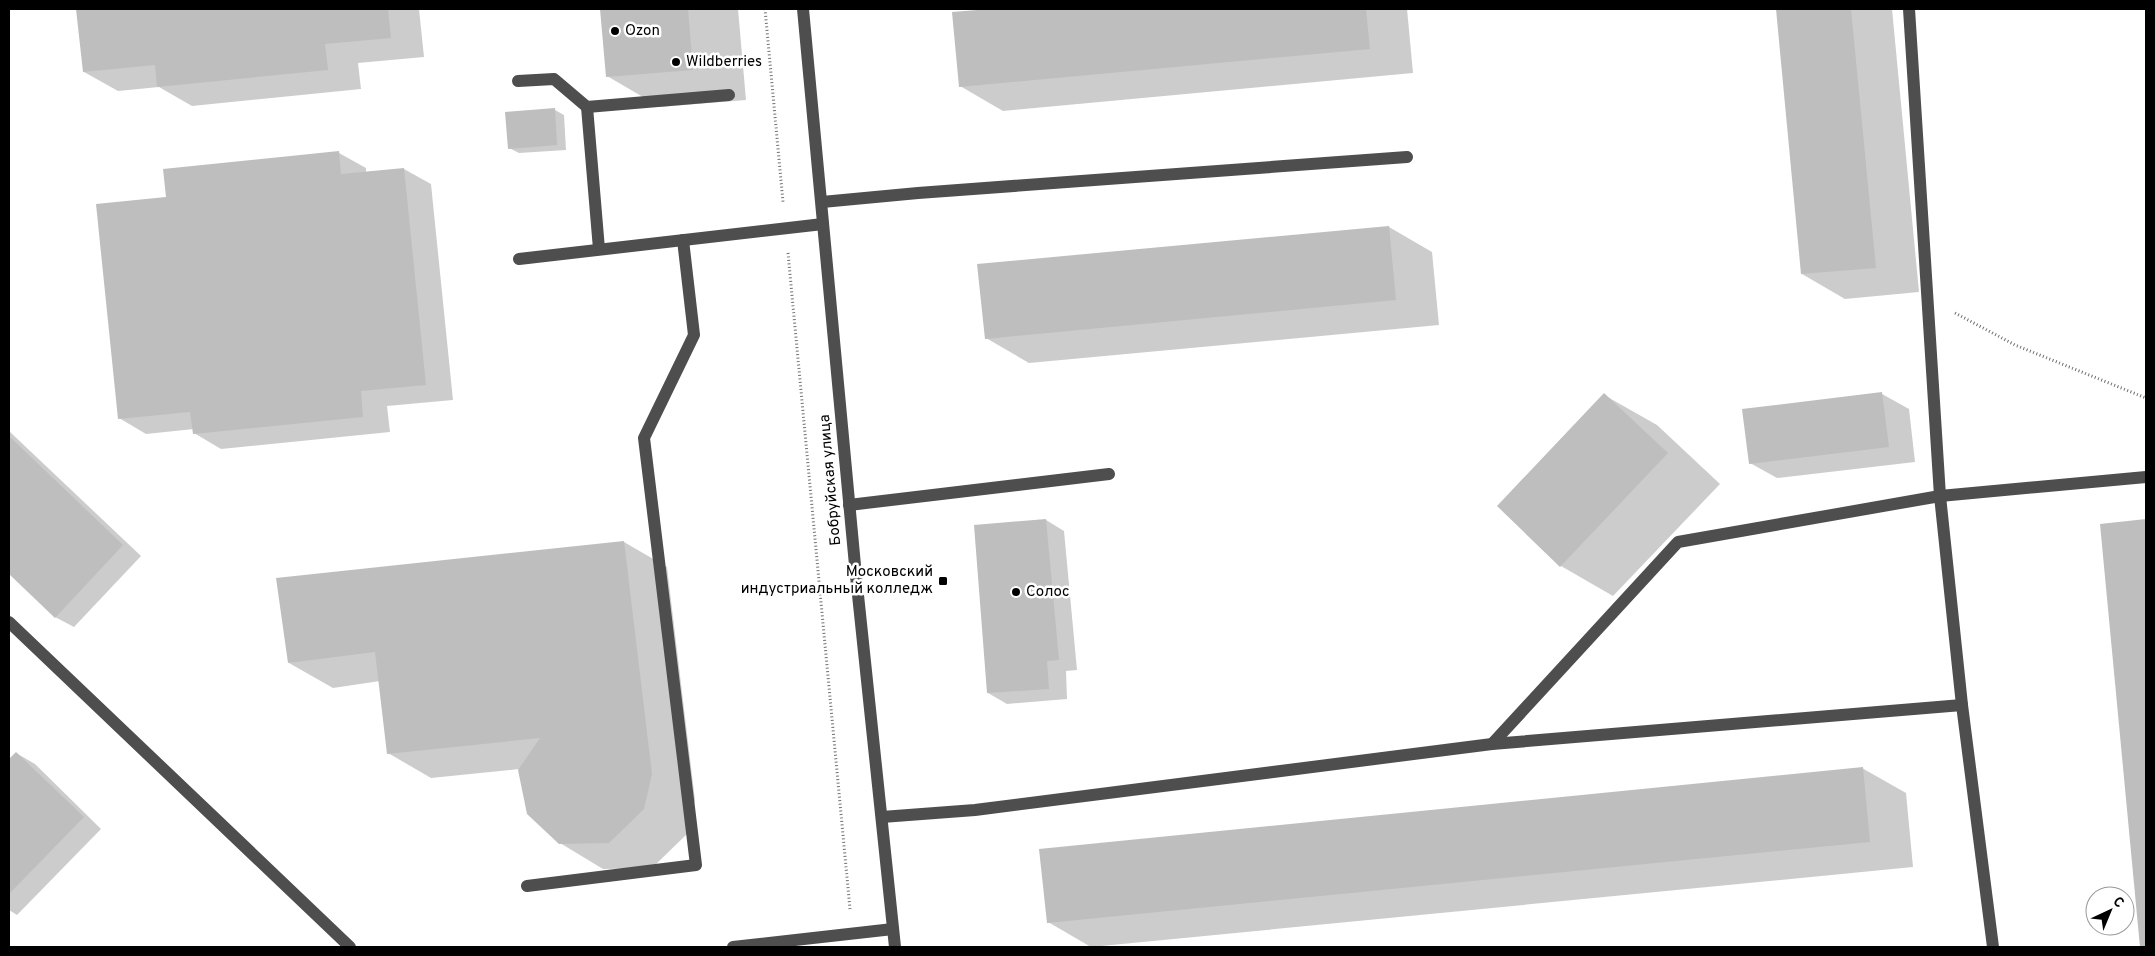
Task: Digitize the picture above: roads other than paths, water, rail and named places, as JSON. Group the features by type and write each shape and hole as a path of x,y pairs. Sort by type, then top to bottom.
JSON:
{"street":[{"name":"Бобруйская улица","path":"803,9 849,505 895,947"},
{"path":"1909,9 1940,496 1962,705 1994,947"},
{"path":"518,81 554,79 588,107 729,95"},
{"path":"588,107 600,249"},
{"path":"822,202 918,193 1407,157"},
{"path":"519,259 823,224"},
{"path":"527,886 696,865 644,438 694,336 683,240"},
{"path":"849,505 1109,474"},
{"path":"1492,744 1678,542 1940,496 2146,477"},
{"path":"9,622 350,947"},
{"path":"882,817 975,810 1492,744 1962,705"},
{"path":"732,947 893,929"}],"place":[{"name":"Ozon","path":"615,31"},
{"name":"Wildberries","path":"676,62"},
{"name":"Московский индустриальный колледж","path":"943,581"},
{"name":"Солос","path":"1016,592"}]}
